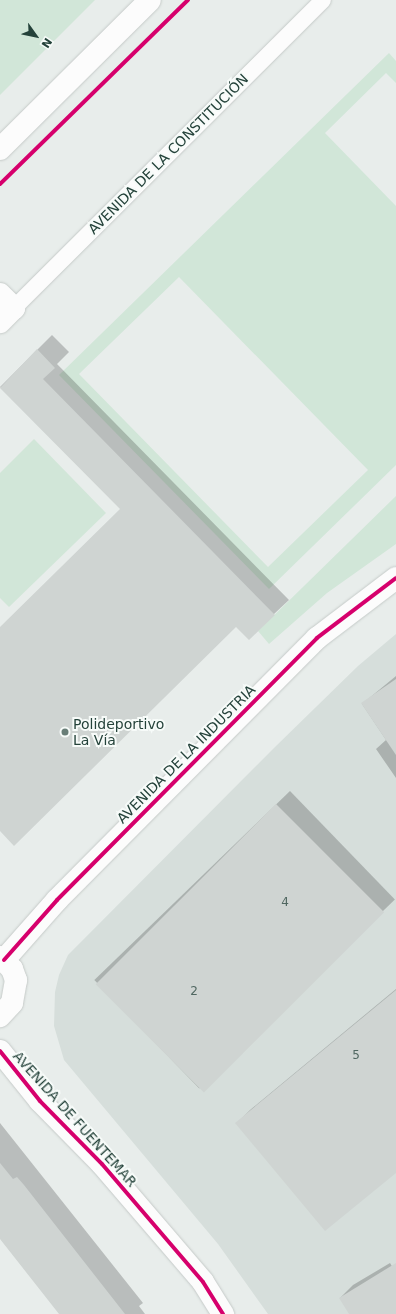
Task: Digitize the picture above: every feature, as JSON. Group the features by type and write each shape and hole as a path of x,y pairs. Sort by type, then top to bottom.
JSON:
{"street":[{"path":"0,149 150,0"},
{"name":"AVENIDA DE LA INDUSTRIA","path":"2,959 57,900 317,638 396,578"},
{"path":"0,1016 12,1003 16,992 16,980 12,969 2,959"},
{"name":"AVENIDA DE FUENTEMAR","path":"0,1051 40,1101 102,1164 203,1282 223,1314"}],"lane":[{"name":"AVENIDA DE LA CONSTITUCIÓN","path":"5,308 323,0"}],"shaded area":[{"path":"396,634 396,1314 268,1314 218,1244 64,1060 54,1026 55,992 59,975 68,955 275,747 358,666"}],"green space":[{"path":"0,0 95,0 0,95"},
{"path":"389,53 396,61 396,83 386,73 325,133 396,206 396,465 269,589 59,375","holes":["179,277 368,470 268,567 79,374"]},
{"path":"34,439 106,513 9,607 0,598 0,473"},
{"path":"396,496 396,544 327,593 269,644 258,631"}],"building":[{"name":"Polideportivo La Vía","path":"37,349 55,368 43,379 275,615 249,640 236,627 14,846 0,831 0,627 120,509 0,388"},
{"path":"396,679 396,755 361,703"},
{"path":"276,804 384,912 204,1092 96,984"},
{"path":"396,990 396,1173 325,1231 235,1123"},
{"path":"0,1163 13,1179 17,1177 24,1185 125,1314 59,1314 0,1239"},
{"path":"396,1263 396,1314 349,1314 339,1298"}],"cycle path":[{"path":"0,184 188,0"},
{"path":"4,960 57,900 317,638 396,578"},
{"path":"0,1051 40,1101 102,1164 203,1282 223,1314"}],"place":[{"name":"Polideportivo La Vía","path":"65,732"}]}
